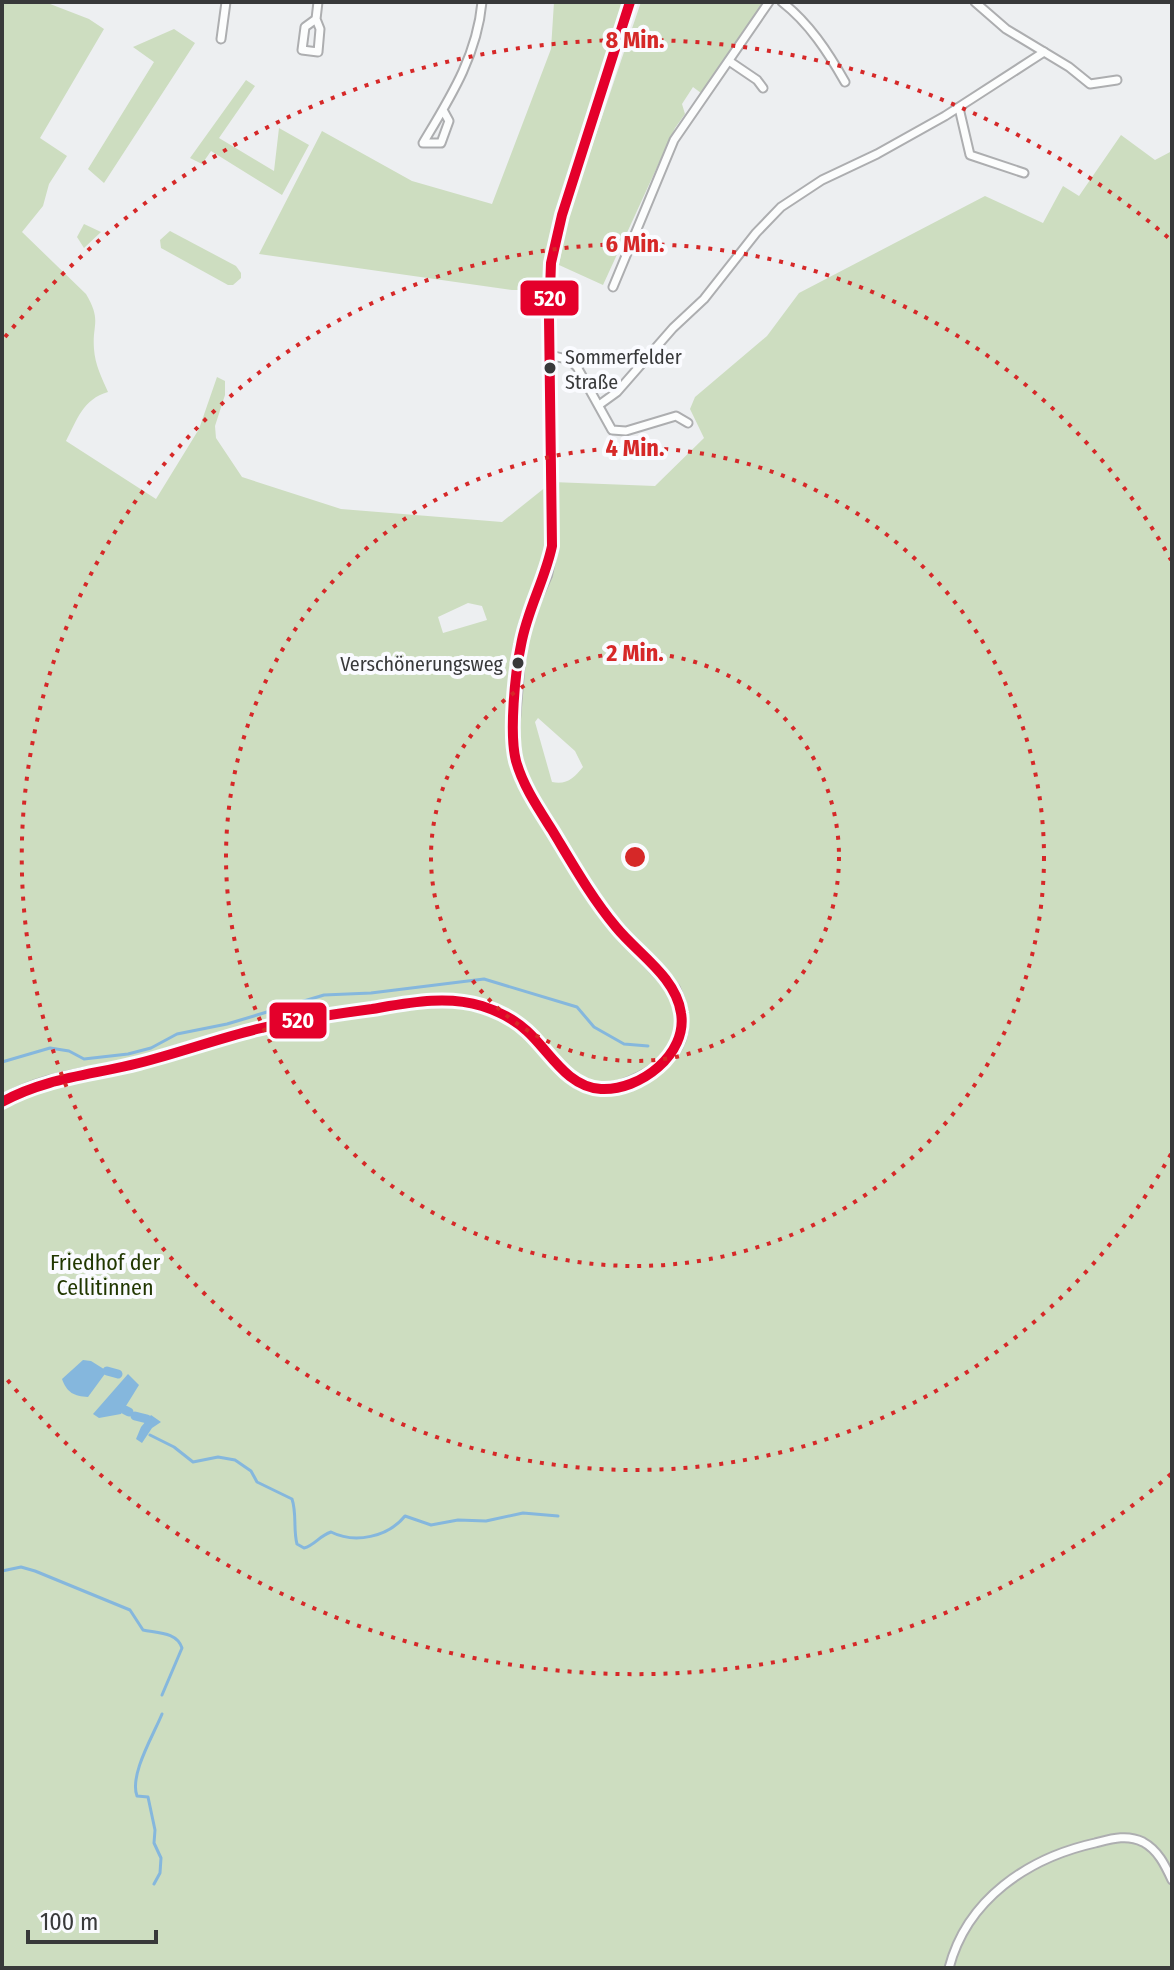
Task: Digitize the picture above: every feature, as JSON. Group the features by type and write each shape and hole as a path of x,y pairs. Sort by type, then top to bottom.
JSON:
{"main road":[{"path":"2,1102 23,1089 43,1082 131,1065 260,1028 437,1000 475,1005 518,1023 567,1075 585,1086 606,1089 622,1086 655,1070 673,1052 682,1031 683,1012 674,989 616,927 584,884 523,782 515,758 513,731 520,647 527,618 550,561 553,505 549,284 555,242 630,2"}],"street":[{"path":"221,39 226,2"},
{"path":"316,19 318,2"},
{"path":"443,110 449,121 441,143 423,143 463,75 473,50 482,2"},
{"path":"613,287 674,140 769,2"},
{"path":"782,2 813,33 831,56 845,82"},
{"path":"975,2 1006,29 1069,67 1090,84 1117,80"},
{"path":"599,405 617,392 673,328 704,299 756,233 781,207 822,180 877,154 959,108 1044,52"},
{"path":"729,61 757,80 763,88"},
{"path":"959,108 970,155 1024,173"},
{"path":"550,355 570,360 577,367 615,431 626,431 676,416 688,423"},
{"path":"949,1968 965,1929 992,1894 1019,1873 1049,1856 1114,1839 1135,1839 1152,1849 1172,1880"}],"green space":[{"name":"Friedhof der Cellitinnen","path":"2,2 45,2 89,19 104,29 40,138 67,156 49,184 43,206 22,232 86,294 95,317 95,355 108,392 87,405 66,441 156,499 199,429 217,377 225,381 225,395 215,426 216,438 242,477 341,509 502,522 552,482 655,486 704,438 690,409 695,397 767,336 799,293 985,196 1043,223 1063,186 1079,196 1121,135 1155,160 1172,151 1172,1968 2,1968","holes":["468,603 482,606 487,620 443,633 438,617","538,718 575,751 583,767 570,780 552,782 535,722"]},
{"path":"554,2 623,2 550,233 542,290 512,290 259,254 322,131 412,181 492,204 551,49"},
{"path":"641,2 763,2 701,93 693,87 682,104 685,114 675,128 603,285 559,265 568,217"},
{"path":"174,29 195,43 104,183 88,169 154,62 133,47"},
{"path":"246,80 255,86 219,138 274,171 279,128 309,145 282,195 211,151 202,164 190,158"},
{"path":"84,224 101,232 84,248 77,237"},
{"path":"170,231 236,266 241,278 228,285 161,248 160,240"}],"water":[{"path":"83,1360 91,1361 107,1371 88,1397 72,1393 62,1379"},
{"path":"128,1374 139,1385 121,1414 99,1418 93,1414"},
{"path":"151,1415 161,1422 152,1428 142,1443 136,1439"}],"waterway":[{"path":"2,1062 50,1048 69,1051 84,1059 128,1054 151,1048 177,1034 227,1024 324,995 371,993 484,979 577,1007 594,1027 624,1044 648,1046"},
{"path":"107,1371 118,1374"},
{"path":"125,1410 129,1412"},
{"path":"135,1416 147,1419"},
{"path":"150,1435 174,1447 193,1462 218,1457 235,1460 251,1471 257,1482 292,1499 297,1544 304,1548 331,1532 350,1538 371,1536 390,1529 405,1516 431,1525 458,1520 486,1521 523,1513 558,1516"},
{"path":"2,1571 21,1567 35,1571 130,1610 143,1630 176,1639 182,1648 162,1695"},
{"path":"154,1884 160,1873 161,1858 154,1843 155,1830 148,1797 137,1796 135,1787 139,1766 162,1714"}],"transit line":[{"name":"520","path":"2,1102 52,1082 139,1063 257,1029 427,1001 468,1003 500,1013 527,1031 578,1082 601,1089 631,1084 645,1077 669,1056 677,1042 681,1013 672,988 616,927 582,880 527,788 516,761 513,735 521,645 552,546 551,263 562,215 630,2"}],"place":[{"name":"Sommerfelder Straße","path":"550,368"},
{"name":"Verschönerungsweg","path":"518,663"}]}
